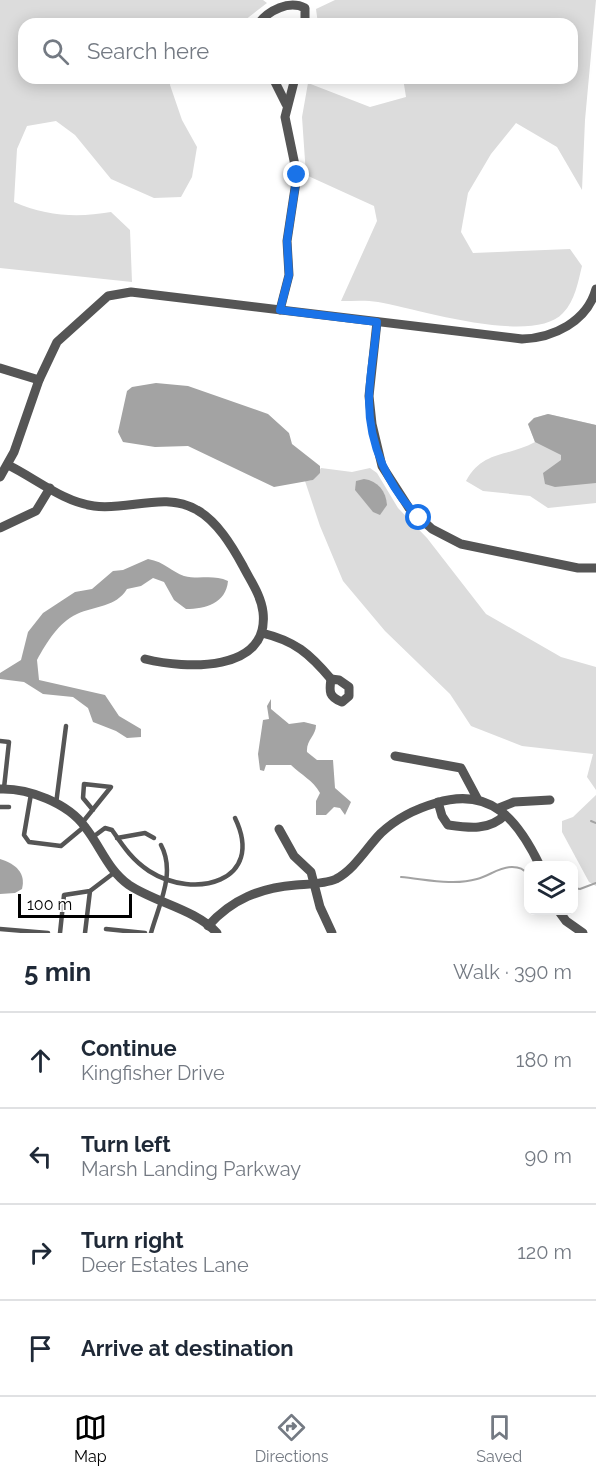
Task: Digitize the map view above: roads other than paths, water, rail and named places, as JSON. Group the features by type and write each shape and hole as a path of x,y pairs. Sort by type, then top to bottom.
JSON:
{"street":[{"path":"264,18 276,7 289,1 299,2 305,8 305,18"},
{"path":"276,84 286,104"},
{"path":"280,310 289,275 287,241 297,175 285,117 286,104 293,84"},
{"path":"0,477 8,465 49,356 62,335 113,293 131,292 507,338 536,339 567,327 584,311 596,289"},
{"path":"377,322 369,396 372,424 382,466 409,508 432,528 461,544 567,566 596,568"},
{"path":"0,368 39,380"},
{"path":"8,465 72,500 96,507 166,501 183,503 204,514 230,544 258,595 263,613 262,633 252,649 221,662 174,665 145,659"},
{"path":"0,528 36,511 50,488"},
{"path":"262,633 284,638 299,646 331,679"},
{"path":"394,756 461,768 477,798"},
{"path":"2,788 31,793 57,804 84,825 115,872 129,884 217,933"},
{"path":"208,926 224,908 259,891 336,879 400,817 455,797 477,798 502,812 527,839 538,861"},
{"path":"438,802 442,816 448,825 485,827 498,822 502,812 514,802 550,800"},
{"path":"279,830 294,856 311,872 320,907 332,933"},
{"path":"562,915 583,933"}],"lane":[{"path":"57,804 66,726"},
{"path":"0,741 9,742 2,788"},
{"path":"31,793 24,836 29,842 61,846 84,825 111,787 84,784 83,798 93,810"},
{"path":"0,807 9,807"},
{"path":"92,838 105,828 112,830 136,862 167,880 201,886 229,876 238,863 242,845 241,830 235,818"},
{"path":"117,838 145,833 154,838"},
{"path":"151,933 167,880 167,857 161,845"},
{"path":"60,933 64,895 90,891 115,872"},
{"path":"85,933 90,891"},
{"path":"0,929 48,933"},
{"path":"106,930 145,933"}],"waterway":[{"path":"591,821 596,823"},
{"path":"401,877 458,882 477,879 503,868 517,867 524,871"},
{"path":"578,889 596,883"}]}
